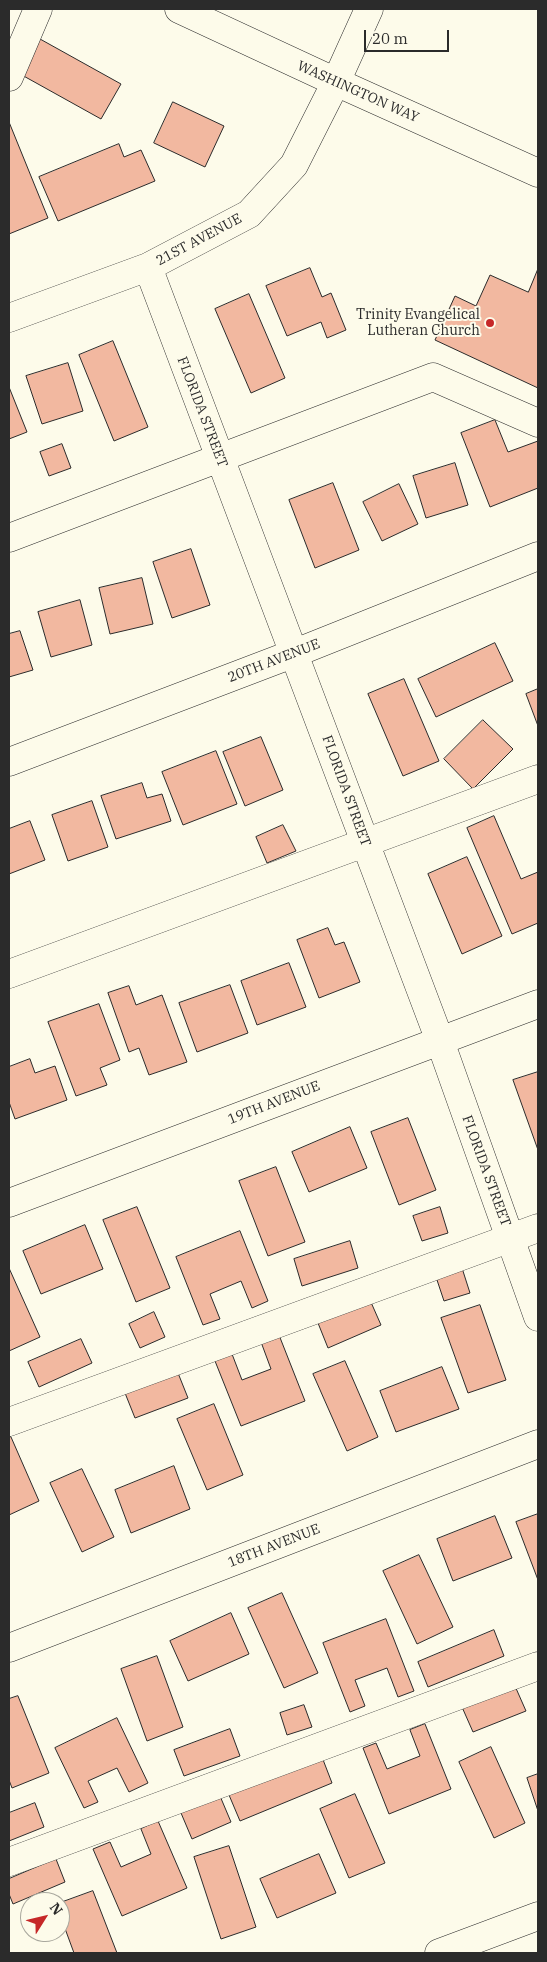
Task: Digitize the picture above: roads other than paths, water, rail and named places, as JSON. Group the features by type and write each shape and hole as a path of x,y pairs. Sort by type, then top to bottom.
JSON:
{"street":[{"path":"9,77 38,9"},
{"name":"WASHINGTON WAY","path":"179,9 538,173"},
{"name":"21ST AVENUE","path":"9,318 148,267 249,214 294,165 336,82 369,9"},
{"name":"FLORIDA STREET","path":"148,267 440,1041 538,1317"},
{"path":"9,538 433,377 538,423"},
{"name":"20TH AVENUE","path":"9,762 295,653 538,556"},
{"path":"9,974 538,779"},
{"name":"19TH AVENUE","path":"9,1203 538,1004"},
{"path":"9,1422 538,1228"},
{"name":"18TH AVENUE","path":"9,1648 538,1444"},
{"path":"9,1862 538,1666"},
{"path":"439,1953 538,1916"}],"place":[{"name":"Trinity Evangelical Lutheran Church","path":"490,323"}]}
